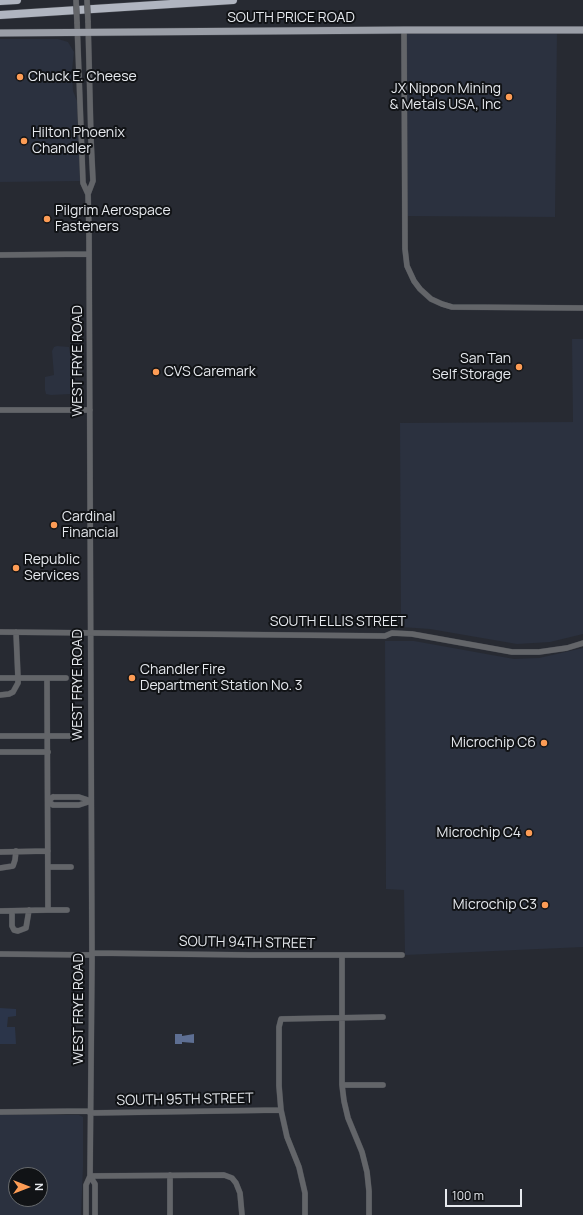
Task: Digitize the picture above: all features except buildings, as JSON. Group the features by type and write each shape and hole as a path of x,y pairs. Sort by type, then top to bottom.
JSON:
{"highway":[{"path":"0,1 17,0"},
{"path":"0,15 233,0"}],"main road":[{"name":"SOUTH PRICE ROAD","path":"0,34 404,30 583,30"}],"street":[{"name":"WEST FRYE ROAD","path":"76,0 83,183 88,194 89,254 92,954 90,1176 86,1184 86,1215"},
{"name":"WEST FRYE ROAD","path":"87,0 94,181 88,194"},
{"path":"404,30 405,245 407,266 414,281 420,289 431,298 452,307 583,308"},
{"path":"80,100 90,100"},
{"path":"0,255 89,254"},
{"path":"0,410 90,410"},
{"name":"SOUTH ELLIS STREET","path":"0,632 385,636 392,634 412,634 512,652 539,652 567,648 583,643"},
{"path":"0,695 13,692 18,683 16,632"},
{"path":"0,678 66,678"},
{"path":"47,678 48,910"},
{"path":"0,736 70,736"},
{"path":"0,752 48,752"},
{"path":"48,801 53,797 79,797 91,801"},
{"path":"0,852 48,851"},
{"path":"0,868 13,866 16,852"},
{"path":"48,867 71,867"},
{"path":"12,911 12,926 14,930 18,931 26,928 29,910"},
{"path":"0,911 67,910"},
{"name":"SOUTH 94TH STREET","path":"0,954 402,955"},
{"path":"342,955 342,1085 348,1118 362,1152 367,1172 369,1215"},
{"path":"305,1215 305,1193 299,1167 287,1137 281,1110 279,1079 279,1027 281,1019 383,1017"},
{"path":"342,1085 383,1084"},
{"name":"SOUTH 95TH STREET","path":"0,1112 281,1110"},
{"path":"90,1176 224,1175 232,1178 236,1183 240,1193 242,1215"},
{"name":"WEST FRYE ROAD","path":"90,1176 95,1184 95,1215"},
{"path":"170,1176 170,1215"}],"shaded area":[{"path":"404,30 557,30 555,217 405,216"},
{"path":"0,39 58,39 68,42 74,52 72,70 73,91 77,101 80,181 0,182"},
{"path":"572,339 583,339 583,634 550,642 517,644 430,629 401,627 400,423 573,422"},
{"path":"54,347 69,347 71,359 70,394 46,394 45,377 54,375 52,351"},
{"path":"385,641 414,641 514,659 539,658 583,648 583,947 405,955 404,890 386,889"},
{"path":"0,1008 16,1009 16,1016 8,1017 7,1027 15,1027 16,1044 0,1044"},
{"path":"175,1034 182,1034 182,1036 194,1034 194,1043 182,1042 182,1044 175,1044"},
{"path":"0,1115 79,1115 83,1117 81,1215 0,1215"}],"place":[{"name":"Chuck E. Cheese","path":"20,77"},
{"name":"JX Nippon Mining & Metals USA, Inc","path":"509,97"},
{"name":"Hilton Phoenix Chandler","path":"24,141"},
{"name":"Pilgrim Aerospace Fasteners","path":"47,219"},
{"name":"San Tan Self Storage","path":"519,367"},
{"name":"CVS Caremark","path":"156,372"},
{"name":"Cardinal Financial","path":"54,525"},
{"name":"Republic Services","path":"16,568"},
{"name":"Chandler Fire Department Station No. 3","path":"132,678"},
{"name":"Microchip C6","path":"544,743"},
{"name":"Microchip C4","path":"529,833"},
{"name":"Microchip C3","path":"545,905"}]}
